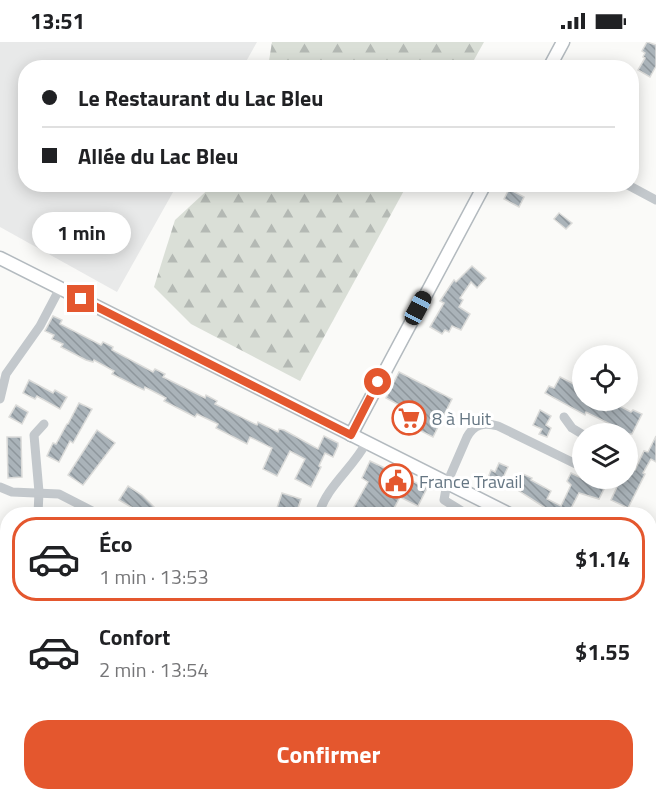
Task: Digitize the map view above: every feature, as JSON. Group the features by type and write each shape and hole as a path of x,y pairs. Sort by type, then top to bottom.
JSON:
{"street":[{"path":"553,60 562,42"},
{"path":"639,191 656,200"},
{"path":"351,435 481,192"},
{"path":"0,258 495,507"},
{"path":"0,399 6,374 39,326 60,288"},
{"path":"564,417 572,428"},
{"path":"454,507 444,500 447,483 470,431 483,423 498,426 572,462"},
{"path":"39,507 34,435 44,424"},
{"path":"322,507 327,498 357,461 366,443"},
{"path":"0,487 12,492 59,494 84,507"}],"shaded area":[{"path":"0,42 257,42 247,60 18,60 18,192 173,192 117,292 0,227"}],"green space":[{"path":"272,42 484,42 474,60 269,60"},
{"path":"205,192 403,192 300,381 191,324 154,287 175,220"}],"building":[{"path":"647,42 656,45 656,66 650,77 639,71 645,58 643,57 645,53 642,51"},
{"path":"508,192 515,192 524,197 519,207 504,199"},
{"path":"559,213 572,223 566,229 554,219"},
{"path":"472,266 486,278 477,288 471,282 460,298 463,300 459,307 470,314 461,330 452,326 449,332 445,330 442,334 430,327 444,303 440,301 454,280 456,282"},
{"path":"53,316 62,320 60,324 101,345 103,342 113,347 112,350 153,372 155,369 165,374 163,377 205,398 206,395 217,401 215,404 257,425 258,422 278,432 279,429 284,430 318,449 324,436 338,443 333,457 325,453 311,487 295,479 305,459 290,451 277,476 263,469 272,448 250,437 247,444 216,428 218,424 197,414 195,417 164,401 166,398 145,387 144,390 112,374 114,371 94,360 93,362 86,360 61,347 63,344 52,339 54,335 45,331"},
{"path":"399,372 452,399 433,437 399,420 405,408 386,398"},
{"path":"560,377 572,383 572,408 545,393 549,386 554,388"},
{"path":"29,380 53,393 55,390 67,397 60,409 37,396 35,399 23,393"},
{"path":"79,403 92,409 73,443 70,441 59,462 47,456"},
{"path":"16,405 28,412 22,424 9,417"},
{"path":"540,410 551,416 546,425 551,428 547,437 539,434 542,429 533,425"},
{"path":"578,411 635,411 642,414 638,423 608,423 586,412 585,415"},
{"path":"97,430 115,443 83,485 68,475"},
{"path":"656,436 656,462 651,459 638,488 638,464 644,451 648,452"},
{"path":"7,437 21,437 22,477 8,478"},
{"path":"370,461 427,488 418,506 400,497 395,507 354,507 368,482 362,478"},
{"path":"499,463 508,467 501,482 488,478 491,470 495,472"},
{"path":"571,473 572,489 604,489 599,499 579,493 572,507 544,507 516,489 523,474 551,491 547,499 561,506 571,485 567,481"},
{"path":"128,486 154,507 131,507 119,500"},
{"path":"616,489 638,489 628,507 611,500"},
{"path":"282,493 301,499 298,507 277,507"}],"place":[{"name":"8 à Huit","path":"409,418"},
{"name":"France Travail","path":"396,481"}],"route":[{"path":"81,299 351,435 378,382"}]}
